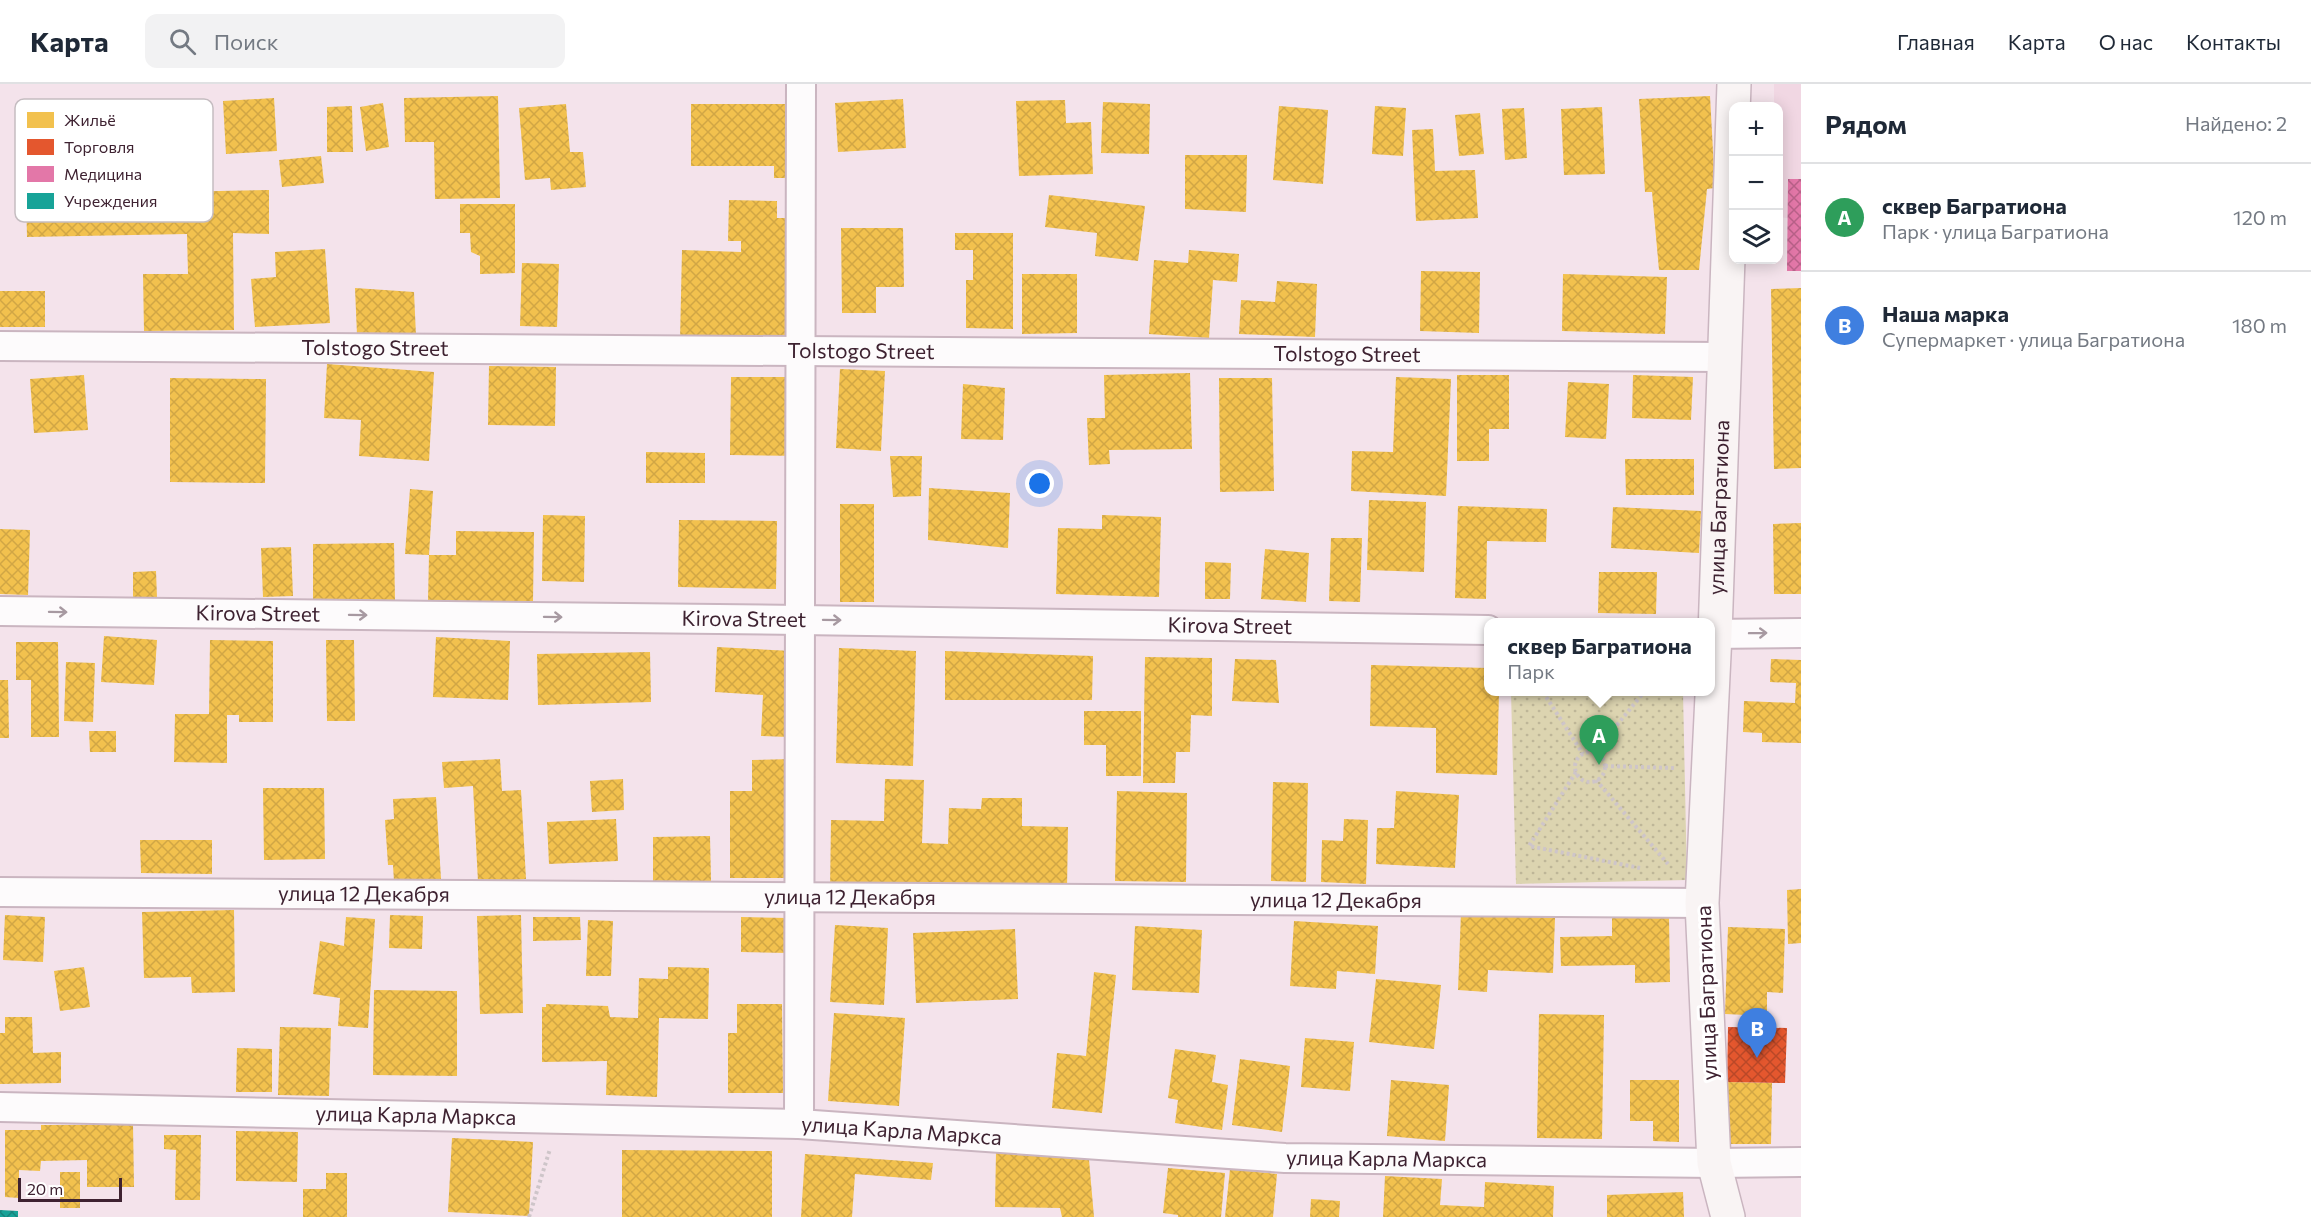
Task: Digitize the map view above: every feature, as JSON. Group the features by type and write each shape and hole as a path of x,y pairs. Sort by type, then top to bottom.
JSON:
{"main road":[{"name":"улица Багратиона","path":"1714,618 1734,84"},
{"name":"улица Багратиона","path":"1710,696 1702,903 1714,1163 1728,1217"}],"street":[{"path":"799,1125 801,84"},
{"name":"Tolstogo Street","path":"0,346 1723,357"},
{"name":"Kirova Street","path":"0,611 1484,630"},
{"path":"1715,634 1801,633"},
{"name":"улица 12 Декабря","path":"0,892 1702,903"},
{"name":"улица Карла Маркса","path":"0,1107 799,1125 1285,1158 1801,1162"}],"path":[{"path":"1546,696 1583,754"},
{"path":"1594,753 1641,696"},
{"path":"1576,772 1582,779 1592,781 1602,774 1605,766 1602,758 1594,753 1583,754 1577,760 1576,772 1529,846 1644,869"},
{"path":"1605,766 1674,768"},
{"path":"1596,780 1671,867"},
{"path":"529,1217 560,1119"}],"shaded area":[{"path":"1774,84 1801,84 1801,220 1783,218 1783,102 1774,102"},
{"path":"1511,696 1683,696 1687,880 1516,884"}],"building: Жильё":[{"path":"498,96 500,198 435,199 434,142 405,142 404,98"},
{"path":"1710,96 1715,188 1707,189 1699,270 1659,270 1652,192 1645,192 1639,99"},
{"path":"274,98 277,151 226,154 223,101"},
{"path":"903,99 906,148 838,152 835,103"},
{"path":"1065,100 1066,123 1091,122 1093,174 1019,176 1016,101"},
{"path":"1103,102 1150,104 1149,154 1101,153"},
{"path":"383,103 389,147 366,151 360,107"},
{"path":"566,104 570,152 583,152 586,187 551,190 550,178 525,180 519,108"},
{"path":"691,104 793,104 793,178 774,178 774,166 691,166"},
{"path":"352,106 353,152 327,152 327,107"},
{"path":"1279,106 1328,110 1323,184 1273,180"},
{"path":"1375,106 1406,108 1403,156 1372,154"},
{"path":"1602,107 1605,174 1564,175 1561,109"},
{"path":"1524,108 1527,158 1505,160 1502,109"},
{"path":"1480,113 1484,154 1459,156 1455,115"},
{"path":"1433,129 1435,171 1475,170 1478,218 1416,221 1412,130"},
{"path":"1185,155 1247,155 1246,212 1185,209"},
{"path":"321,156 324,183 282,187 279,160"},
{"path":"269,190 269,234 233,233 234,330 144,331 143,274 188,274 187,234 27,237 27,222 213,222 213,191"},
{"path":"1049,195 1145,206 1138,261 1095,256 1097,233 1045,227"},
{"path":"729,200 777,201 777,218 793,218 797,328 777,343 680,341 682,250 741,252 741,241 728,241"},
{"path":"460,204 515,204 515,273 480,274 480,256 471,252 470,233 460,233"},
{"path":"841,228 903,228 904,287 876,287 876,313 842,313"},
{"path":"955,233 1013,233 1013,329 966,328 966,280 973,280 973,250 955,250"},
{"path":"325,249 330,323 255,327 251,279 276,277 275,252"},
{"path":"1189,250 1239,254 1237,282 1213,280 1209,338 1149,334 1154,260 1188,263"},
{"path":"522,263 559,264 557,327 520,326"},
{"path":"1421,271 1480,272 1479,333 1420,331"},
{"path":"1022,274 1077,274 1077,333 1022,334"},
{"path":"1563,274 1667,277 1665,334 1562,331"},
{"path":"1277,281 1317,284 1315,337 1239,334 1241,300 1275,302"},
{"path":"355,288 414,292 416,336 357,335"},
{"path":"1801,288 1801,468 1774,469 1771,289"},
{"path":"0,291 45,291 45,327 0,327"},
{"path":"327,364 434,372 429,461 359,456 361,420 324,418"},
{"path":"489,366 556,367 555,426 488,425"},
{"path":"840,369 885,371 881,451 836,448"},
{"path":"1190,373 1192,449 1109,450 1110,464 1089,465 1087,418 1105,418 1104,375"},
{"path":"84,375 88,430 34,433 30,379"},
{"path":"1457,375 1509,375 1509,429 1489,429 1489,461 1457,461"},
{"path":"1633,375 1693,377 1691,420 1632,418"},
{"path":"731,377 807,377 806,456 730,455"},
{"path":"1396,377 1451,379 1446,496 1351,491 1352,451 1393,452"},
{"path":"170,378 266,379 265,483 170,482"},
{"path":"1219,378 1272,378 1274,491 1220,492"},
{"path":"1568,382 1609,384 1606,439 1565,437"},
{"path":"963,384 1005,388 1003,440 961,439"},
{"path":"646,452 705,453 705,483 646,483"},
{"path":"890,456 922,456 921,496 893,497"},
{"path":"1625,459 1694,459 1694,495 1626,495"},
{"path":"929,488 1010,493 1008,548 928,540"},
{"path":"410,489 433,491 429,555 405,554"},
{"path":"1369,500 1426,502 1424,572 1367,570"},
{"path":"840,504 874,504 874,602 840,602"},
{"path":"1458,506 1547,509 1546,542 1487,541 1486,599 1455,598"},
{"path":"1613,507 1701,511 1699,553 1611,548"},
{"path":"543,515 585,516 584,582 542,581"},
{"path":"1102,515 1161,517 1159,597 1056,594 1058,528 1102,529"},
{"path":"679,520 777,521 776,589 678,587"},
{"path":"1801,523 1801,594 1774,594 1773,524"},
{"path":"0,529 30,530 28,595 0,594"},
{"path":"456,531 534,532 533,601 428,601 429,555 456,555"},
{"path":"1331,538 1362,538 1360,602 1329,601"},
{"path":"394,543 395,601 313,602 313,544"},
{"path":"291,547 293,596 263,597 261,548"},
{"path":"1265,549 1309,553 1306,602 1261,599"},
{"path":"1205,562 1231,563 1230,599 1205,599"},
{"path":"156,571 157,598 133,599 133,572"},
{"path":"1599,572 1657,572 1656,614 1598,613"},
{"path":"104,636 157,640 154,685 101,682"},
{"path":"436,637 510,641 508,700 433,697"},
{"path":"210,640 273,641 273,722 239,722 239,715 227,715 227,763 174,762 175,714 209,714"},
{"path":"326,640 354,640 355,721 327,721"},
{"path":"16,642 58,642 59,737 31,737 31,680 16,680"},
{"path":"717,647 792,651 788,737 761,736 763,695 715,692"},
{"path":"839,648 916,651 913,766 836,763"},
{"path":"945,651 1093,656 1092,700 945,700"},
{"path":"650,652 651,702 538,705 537,654"},
{"path":"1145,657 1212,658 1212,716 1191,715 1190,752 1176,752 1175,783 1143,783"},
{"path":"1235,659 1276,660 1279,703 1232,701"},
{"path":"1771,659 1801,660 1801,743 1762,742 1762,733 1743,732 1744,701 1795,703 1796,683 1770,682"},
{"path":"66,662 95,663 93,722 64,721"},
{"path":"1371,665 1484,668 1484,696 1499,696 1497,775 1436,773 1436,728 1370,726"},
{"path":"0,680 8,680 9,738 0,738"},
{"path":"1084,711 1141,711 1141,776 1106,776 1106,745 1084,745"},
{"path":"89,731 116,731 116,752 90,752"},
{"path":"500,759 502,791 521,790 526,879 478,882 473,786 444,788 442,762"},
{"path":"793,759 793,878 730,878 730,791 752,791 752,760"},
{"path":"623,779 624,810 592,812 590,781"},
{"path":"885,779 924,780 922,843 948,844 949,808 981,809 982,798 1022,798 1022,826 1068,827 1067,889 830,891 831,820 884,821"},
{"path":"1273,782 1308,783 1306,882 1271,881"},
{"path":"263,788 324,788 325,859 264,860"},
{"path":"1117,791 1187,793 1186,882 1115,881"},
{"path":"1396,791 1459,795 1455,868 1376,864 1377,828 1394,828"},
{"path":"436,797 441,879 394,882 393,865 388,865 385,820 394,819 393,799"},
{"path":"616,819 618,861 549,864 547,822"},
{"path":"1344,819 1368,820 1366,884 1321,882 1322,840 1343,841"},
{"path":"710,836 711,881 653,882 653,837"},
{"path":"140,840 212,840 212,874 141,873"},
{"path":"1801,889 1801,943 1788,944 1787,890"},
{"path":"234,910 235,992 192,993 191,977 144,978 142,912"},
{"path":"1461,912 1555,918 1553,973 1488,970 1487,992 1458,990"},
{"path":"5,915 45,917 43,962 3,960"},
{"path":"390,915 423,916 422,949 389,948"},
{"path":"521,915 523,1013 480,1014 477,916"},
{"path":"1669,916 1670,982 1635,983 1635,965 1561,966 1560,937 1612,936 1612,917"},
{"path":"346,917 375,919 368,1028 338,1026 340,998 313,994 320,941 344,946"},
{"path":"533,917 580,917 581,940 533,941"},
{"path":"741,917 788,918 788,953 741,952"},
{"path":"588,920 613,921 611,976 586,976"},
{"path":"1294,921 1378,926 1375,974 1337,971 1336,989 1290,986"},
{"path":"835,925 888,928 884,1005 830,1002"},
{"path":"1135,926 1202,930 1199,993 1132,990"},
{"path":"1728,927 1785,929 1783,993 1767,992 1767,1016 1725,1014"},
{"path":"1015,929 1018,999 916,1003 913,933"},
{"path":"84,967 90,1007 60,1011 54,971"},
{"path":"668,967 709,968 708,1019 659,1018 657,1097 606,1095 607,1061 542,1062 542,1007 546,1007 546,1004 608,1006 610,1017 638,1018 639,978 668,979"},
{"path":"1094,972 1116,975 1102,1113 1052,1108 1057,1053 1086,1056"},
{"path":"1376,979 1441,985 1434,1049 1369,1042"},
{"path":"374,990 457,991 457,1076 373,1075"},
{"path":"737,1004 782,1004 783,1093 728,1093 728,1033 737,1033"},
{"path":"834,1013 905,1018 899,1106 828,1101"},
{"path":"1539,1014 1604,1015 1602,1139 1537,1138"},
{"path":"5,1017 32,1017 33,1053 61,1052 61,1083 0,1084 0,1033 5,1033"},
{"path":"280,1027 331,1028 329,1096 278,1095"},
{"path":"1305,1038 1354,1042 1350,1091 1301,1087"},
{"path":"237,1048 272,1049 272,1092 236,1092"},
{"path":"1175,1049 1216,1055 1212,1082 1228,1085 1222,1130 1175,1123 1178,1100 1168,1098"},
{"path":"1240,1059 1290,1066 1282,1132 1232,1125"},
{"path":"1391,1080 1449,1085 1445,1141 1387,1136"},
{"path":"1630,1080 1679,1080 1679,1142 1653,1141 1653,1121 1630,1121"},
{"path":"1727,1082 1772,1083 1771,1144 1727,1144"},
{"path":"41,1125 133,1125 134,1187 87,1187 87,1160 41,1161 40,1171 19,1170 19,1198 5,1197 5,1130 41,1130"},
{"path":"236,1131 298,1132 297,1182 236,1181"},
{"path":"164,1135 201,1135 200,1200 175,1200 176,1150 164,1149"},
{"path":"452,1138 533,1142 529,1216 448,1212"},
{"path":"622,1150 772,1151 772,1217 622,1217"},
{"path":"996,1152 1089,1160 1094,1217 1062,1217 1060,1208 995,1207"},
{"path":"805,1154 933,1163 931,1180 855,1174 852,1217 801,1217"},
{"path":"1168,1168 1225,1173 1221,1217 1178,1217 1178,1215 1163,1213"},
{"path":"1230,1169 1277,1174 1273,1217 1225,1217"},
{"path":"60,1172 80,1172 80,1208 60,1208"},
{"path":"326,1173 347,1173 347,1217 303,1217 303,1189 326,1189"},
{"path":"1385,1176 1442,1179 1440,1205 1484,1207 1485,1182 1554,1186 1553,1217 1383,1217"},
{"path":"1683,1192 1684,1217 1607,1217 1607,1195"},
{"path":"1311,1199 1340,1201 1339,1217 1310,1217"}],"building: Торговля":[{"path":"1728,1027 1787,1028 1785,1083 1727,1082"}],"building: Медицина":[{"path":"1788,179 1801,179 1801,271 1787,271"}],"building: Учреждения":[{"path":"0,1210 18,1211 18,1217 0,1217"}],"place":[{"name":"сквер Багратиона","path":"1599,765"},
{"name":"Наша марка","path":"1757,1058"}]}
